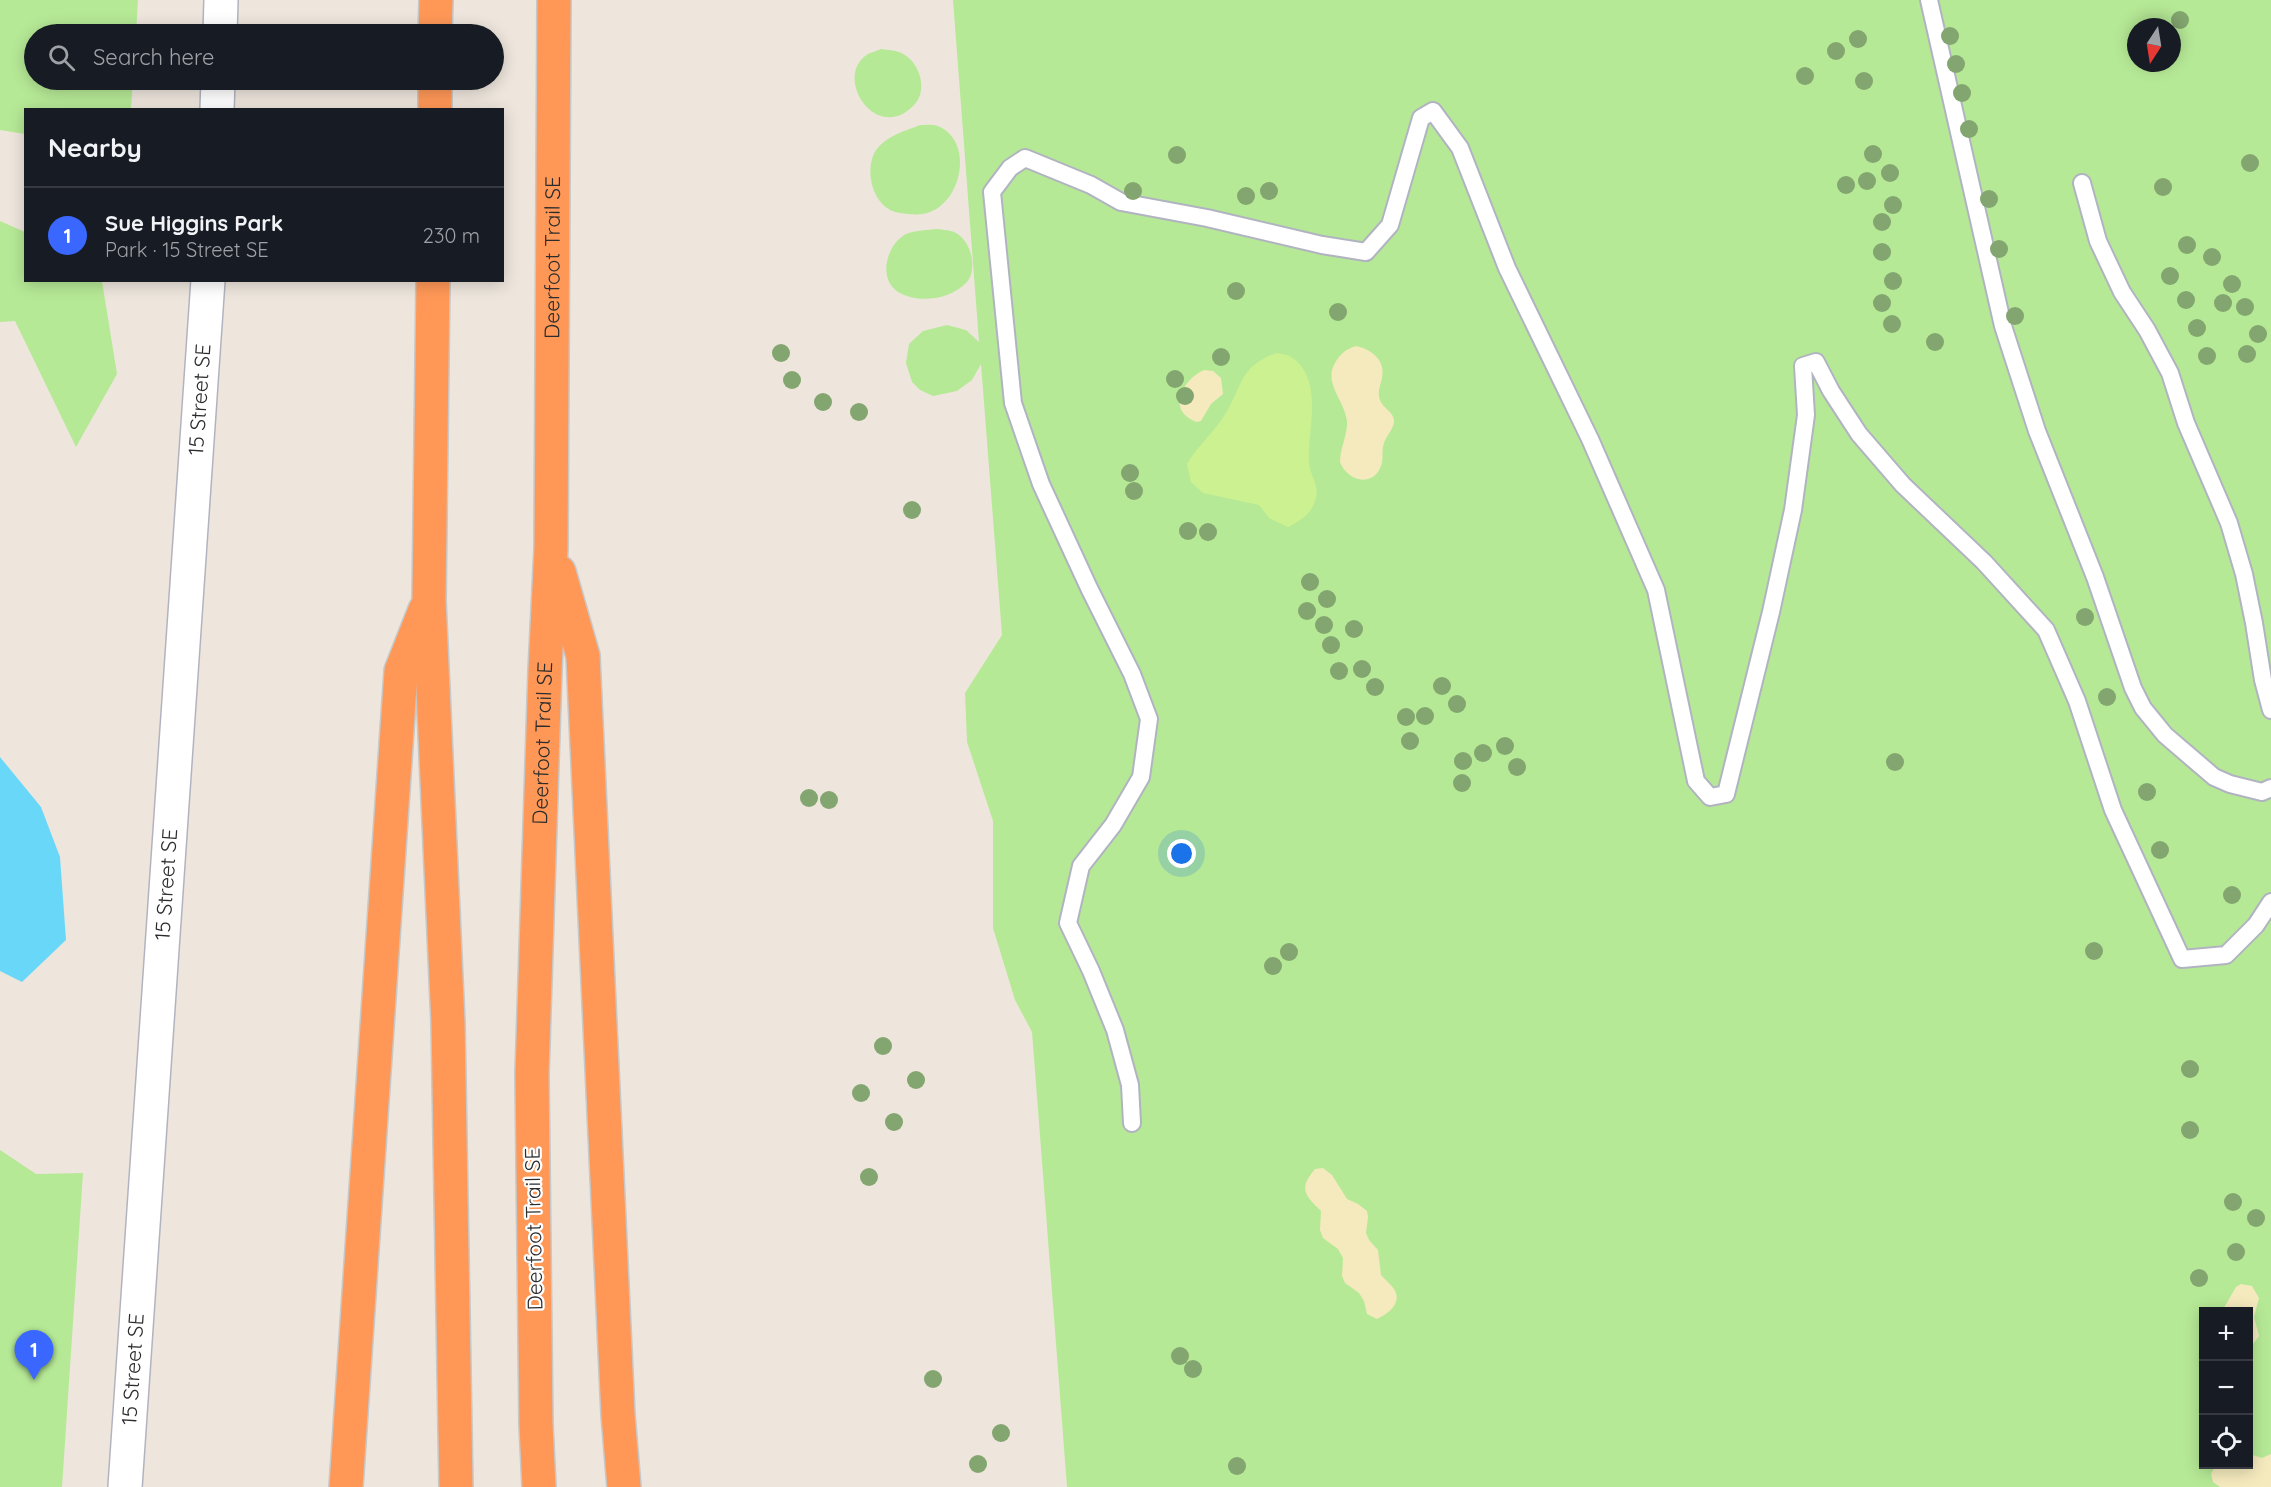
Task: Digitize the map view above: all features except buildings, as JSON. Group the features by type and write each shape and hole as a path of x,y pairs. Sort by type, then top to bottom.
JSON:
{"highway":[{"path":"435,24 436,0"},
{"name":"Deerfoot Trail SE","path":"539,1487 536,1425 532,1074 544,670 551,548 554,0"},
{"path":"435,90 435,108"},
{"path":"433,282 429,600 448,1023 456,1487"},
{"path":"551,548 583,656 618,1415 624,1487"},
{"path":"346,1487 401,671 429,600"}],"street":[{"path":"220,24 221,0"},
{"path":"217,108 218,90"},
{"name":"15 Street SE","path":"125,1487 208,282"}],"lane":[{"path":"1929,0 2003,326 2037,431 2095,577 2133,688 2147,714 2165,735 2214,777 2230,784 2262,792 2271,788"},
{"path":"1132,1123 1130,1085 1115,1030 1068,923 1081,866 1113,825 1141,777 1149,719 1132,674 1089,588 1041,483 1013,403 992,192 1010,168 1025,158 1091,185 1120,202 1207,218 1322,245 1366,252 1390,225 1420,118 1433,111 1460,148 1507,268 1590,439 1656,590 1696,782 1710,797 1726,794 1768,624 1793,510 1806,416 1803,366 1816,362 1831,391 1859,434 1903,485 1984,562 2046,630 2077,701 2113,810 2182,959 2226,955 2256,925 2271,902"},
{"path":"2082,183 2098,241 2122,292 2170,373 2186,423 2229,523 2248,594 2263,680 2271,710"}],"green space":[{"path":"0,0 138,0 137,24 24,24 24,90 132,90 131,108 24,108 24,134 0,130"},
{"path":"953,0 2271,0 2271,1487 1067,1487 1032,1032 1015,1000 993,928 993,821 967,742 965,693 1002,635 981,364 972,380 957,391 933,396 920,390 912,382 906,363 909,344 923,331 947,325 966,330 979,342"},
{"path":"881,49 897,51 908,57 920,76 921,89 918,100 900,115 886,117 873,112 863,103 857,90 855,77 858,64 868,54"},
{"path":"920,125 936,125 950,134 957,146 960,159 959,174 947,200 936,209 923,214 900,213 883,205 877,197 871,178 872,158 885,141"},
{"path":"0,221 24,232 24,282 102,282 117,374 76,447 15,321 0,322"},
{"path":"938,229 954,232 966,242 972,263 967,282 952,293 934,298 915,298 898,292 892,286 886,270 894,245 906,234"},
{"path":"1277,353 1292,358 1303,369 1309,381 1312,408 1309,462 1317,493 1316,499 1306,516 1288,527 1269,518 1259,505 1203,493 1191,482 1187,464 1222,419 1247,372 1254,365"},
{"path":"0,1150 36,1174 83,1173 62,1487 0,1487"}],"sand":[{"path":"1356,346 1376,356 1382,366 1379,396 1382,404 1394,418 1392,428 1384,443 1381,466 1377,473 1366,479 1348,474 1340,462 1347,421 1332,378 1332,370 1339,357 1346,350"},
{"path":"1204,370 1213,371 1221,378 1223,394 1211,404 1201,421 1197,422 1187,417 1180,403 1184,388 1189,381"},
{"path":"1323,1168 1332,1175 1347,1199 1367,1211 1366,1233 1378,1250 1381,1275 1393,1287 1397,1299 1386,1314 1377,1319 1367,1314 1364,1301 1359,1293 1345,1283 1342,1276 1343,1258 1338,1249 1323,1238 1320,1230 1321,1211 1306,1192 1305,1187 1310,1176 1315,1169"},
{"path":"2241,1284 2252,1286 2259,1298 2254,1317 2259,1336 2253,1344 2253,1307 2224,1307 2236,1287"},
{"path":"2271,1454 2271,1487 2220,1487 2213,1482 2211,1474 2214,1469 2253,1469 2253,1455 2262,1458"}],"water":[{"path":"0,757 41,807 60,857 66,940 22,982 0,971"}],"place":[{"name":"Sue Higgins Park","path":"34,1380"}]}
